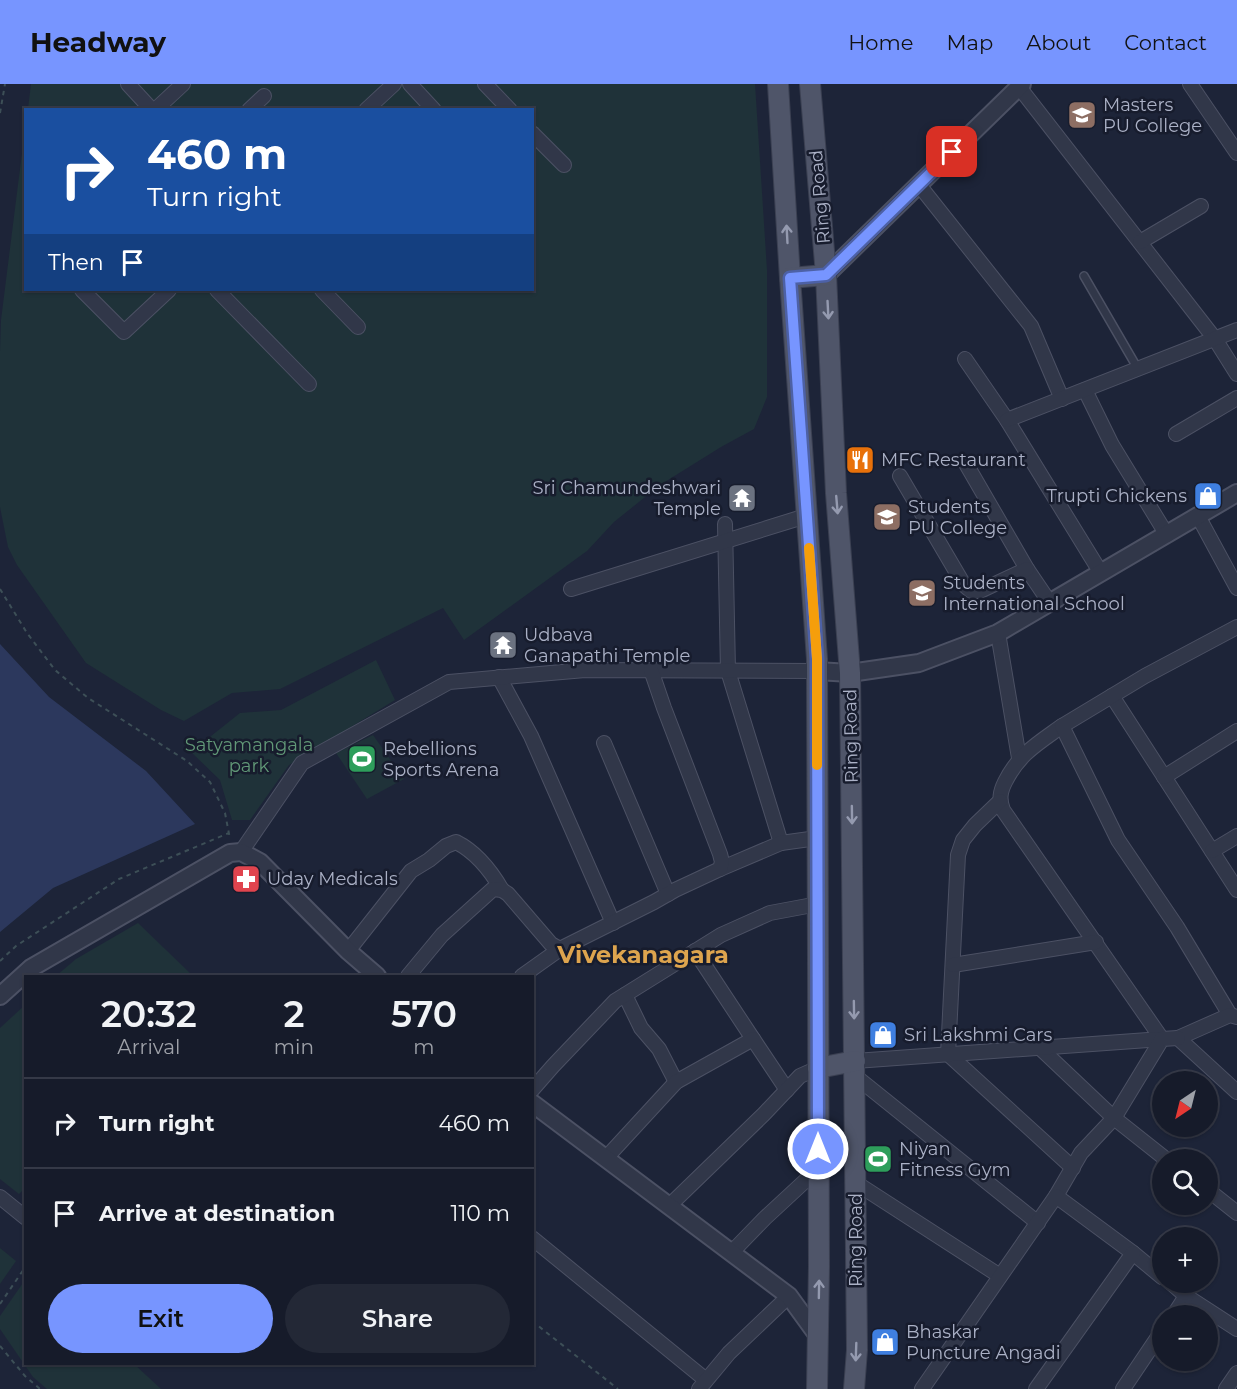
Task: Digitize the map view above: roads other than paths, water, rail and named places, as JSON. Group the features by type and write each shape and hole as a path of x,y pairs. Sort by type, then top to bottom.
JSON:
{"main road":[{"name":"Ring Road","path":"778,84 817,671 819,1169 817,1389"},
{"name":"Ring Road","path":"810,84 826,275 836,493 850,673 856,1183 854,1389"},
{"path":"790,278 826,275"},
{"path":"818,1068 855,1068"}],"street":[{"path":"128,84 151,108"},
{"path":"155,108 183,84"},
{"path":"368,108 394,84"},
{"path":"410,84 432,108"},
{"path":"485,84 508,108"},
{"path":"1190,84 1237,153"},
{"path":"826,275 1021,86 1215,339 1237,374"},
{"path":"251,108 264,96"},
{"path":"534,134 564,165"},
{"path":"919,185 1031,326 1062,399"},
{"path":"1140,242 1201,206"},
{"path":"83,291 124,332 168,291"},
{"path":"218,291 309,384"},
{"path":"323,291 358,327"},
{"path":"1007,420 1237,330"},
{"path":"966,359 1007,420 1101,573"},
{"path":"1085,390 1113,445 1167,536"},
{"path":"1176,434 1237,398"},
{"path":"964,462 1050,603"},
{"path":"900,476 964,585 971,591 980,591 1027,568"},
{"path":"0,996 31,968 236,853 302,763 449,682 585,670 850,673 919,663 998,633 1237,494"},
{"path":"571,589 806,516"},
{"path":"1198,516 1237,588"},
{"path":"725,524 728,670 781,843"},
{"path":"1162,1039 1003,810 1000,801 1001,791 1019,758 1062,726 1144,676 1237,627"},
{"path":"998,633 1019,758"},
{"path":"651,670 720,854 722,862 720,869"},
{"path":"499,677 531,736 613,923"},
{"path":"1112,696 1237,890"},
{"path":"855,1068 948,1054 1178,1038 1234,1016 1118,840 1062,726"},
{"path":"1164,777 1237,731"},
{"path":"603,743 668,894"},
{"path":"948,1054 958,855 963,840 1000,801"},
{"path":"1212,851 1237,836"},
{"path":"523,975 560,949 720,869 781,843 817,838"},
{"path":"348,951 411,871 446,846 456,843 473,853 495,878 502,890 551,944 560,949"},
{"path":"236,853 260,862 348,951 376,975"},
{"path":"409,975 442,935 493,889 502,890"},
{"path":"534,1088 615,1001 625,994 721,935 770,913 818,904"},
{"path":"953,964 1096,942"},
{"path":"695,951 787,1090"},
{"path":"625,994 641,1028 659,1049 676,1082"},
{"path":"1178,1038 1237,1092"},
{"path":"606,1158 676,1082 753,1039"},
{"path":"922,1389 1038,1223 1081,1153 1113,1118 1162,1039"},
{"path":"1040,1048 1113,1118 1153,1149"},
{"path":"948,1054 1072,1168"},
{"path":"669,1206 800,1077 818,1068"},
{"path":"855,1068 1038,1223"},
{"path":"534,1104 789,1296 818,1336"},
{"path":"731,1253 765,1218 819,1169"},
{"path":"856,1183 1000,1276"},
{"path":"1056,1196 1152,1269"},
{"path":"0,1197 24,1216"},
{"path":"1218,1198 1237,1213"},
{"path":"534,1240 702,1384 729,1353 789,1296"},
{"path":"1036,1389 1133,1253"},
{"path":"1183,1293 1237,1329"},
{"path":"1180,1305 1186,1296"},
{"path":"1123,1389 1152,1346"},
{"path":"1226,1389 1237,1373"}],"lane":[{"path":"1084,276 1138,369"}],"water":[{"path":"0,644 49,697 146,771 195,824 53,888 0,932"}],"place":[{"name":"Masters PU College","path":"1082,115"},
{"name":"MFC Restaurant","path":"860,460"},
{"name":"Trupti Chickens","path":"1208,496"},
{"name":"Sri Chamundeshwari Temple","path":"742,498"},
{"name":"Students PU College","path":"887,517"},
{"name":"Students International School","path":"922,593"},
{"name":"Udbava Ganapathi Temple","path":"503,645"},
{"name":"Rebellions Sports Arena","path":"362,759"},
{"name":"Uday Medicals","path":"246,879"},
{"name":"Sri Lakshmi Cars","path":"883,1035"},
{"name":"Niyan Fitness Gym","path":"878,1159"},
{"name":"Bhaskar Puncture Angadi","path":"885,1342"}],"district":[{"name":"Vivekanagara","path":"643,954"}],"park label":[{"name":"Satyamangala park","path":"249,755"}]}
